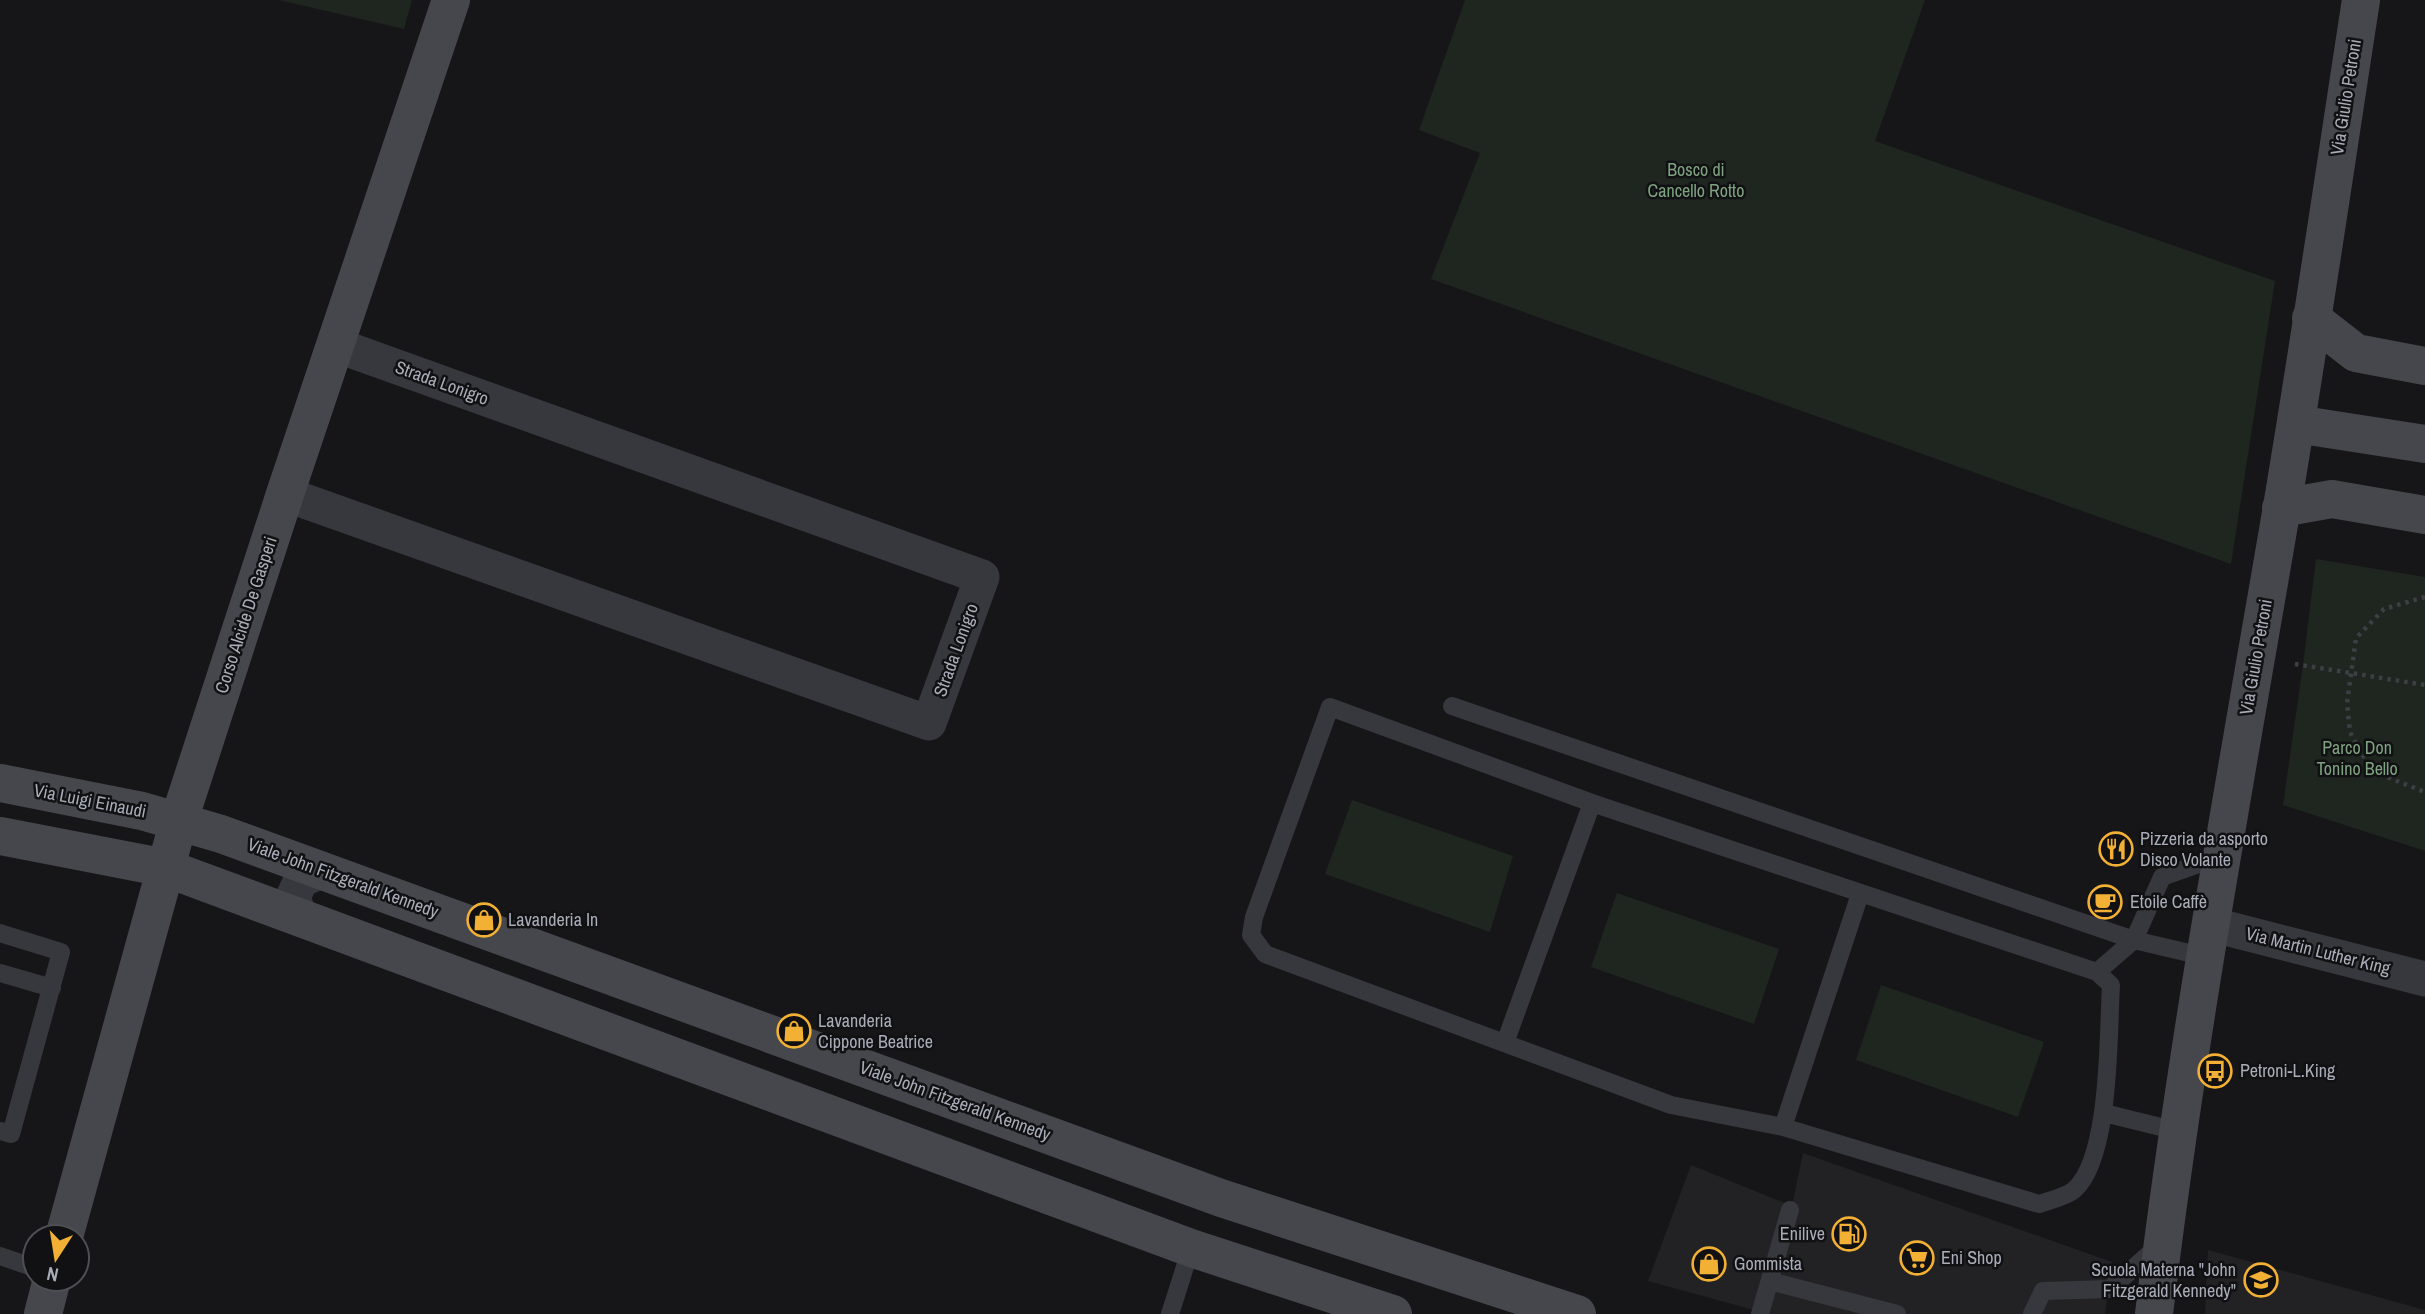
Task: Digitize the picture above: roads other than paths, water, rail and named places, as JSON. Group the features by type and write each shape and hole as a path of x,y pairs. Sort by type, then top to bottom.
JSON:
{"main road":[{"name":"Corso Alcide De Gasperi","path":"68,1223 179,820 451,0"},
{"name":"Via Giulio Petroni","path":"2154,1314 2177,1131 2295,424 2361,0"},
{"path":"2311,318 2356,353 2425,366"},
{"path":"2295,424 2425,444"},
{"path":"2281,508 2332,499 2425,515"},
{"name":"Via Luigi Einaudi","path":"0,783 179,820"},
{"name":"Viale John Fitzgerald Kennedy","path":"179,820 1221,1198 1577,1314"},
{"path":"0,836 166,868 1191,1248 1393,1314"},
{"path":"43,1314 48,1293"}],"street":[{"name":"Strada Lonigro","path":"285,494 929,723 982,577 337,345"},
{"path":"300,917 294,894 301,880 321,871"},
{"name":"Via Martin Luther King","path":"2208,940 2425,979"}],"lane":[{"path":"1452,706 2134,940 2208,940"},
{"path":"1330,708 1591,803 1860,894 2097,972 2111,985 2104,1113 2091,1166 2074,1190 2039,1204 1783,1126 1671,1105 1265,954 1251,935 1258,904 1330,708"},
{"path":"1505,1043 1591,803"},
{"path":"2097,972 2134,940 2162,877 2221,856"},
{"path":"1783,1126 1860,894"},
{"path":"0,933 61,952 10,1134 0,1131"},
{"path":"0,973 52,988"},
{"path":"2104,1113 2177,1131"},
{"path":"1760,1314 1790,1210"},
{"path":"2032,1314 2043,1291 2110,1289 2162,1242"},
{"path":"1170,1314 1191,1248"},
{"path":"0,1256 21,1263"},
{"path":"1770,1281 1897,1314"}],"place":[{"name":"Pizzeria da asporto Disco Volante","path":"2116,849"},
{"name":"Etoile Caffè","path":"2105,902"},
{"name":"Lavanderia In","path":"484,920"},
{"name":"Lavanderia Cippone Beatrice","path":"794,1031"},
{"name":"Petroni-L.King","path":"2215,1071"},
{"name":"Enilive","path":"1849,1234"},
{"name":"Eni Shop","path":"1917,1258"},
{"name":"Gommista","path":"1709,1264"},
{"name":"Scuola Materna \"John Fitzgerald Kennedy\"","path":"2261,1280"}],"park label":[{"name":"Bosco di Cancello Rotto","path":"1696,180"},
{"name":"Parco Don Tonino Bello","path":"2357,758"}]}
